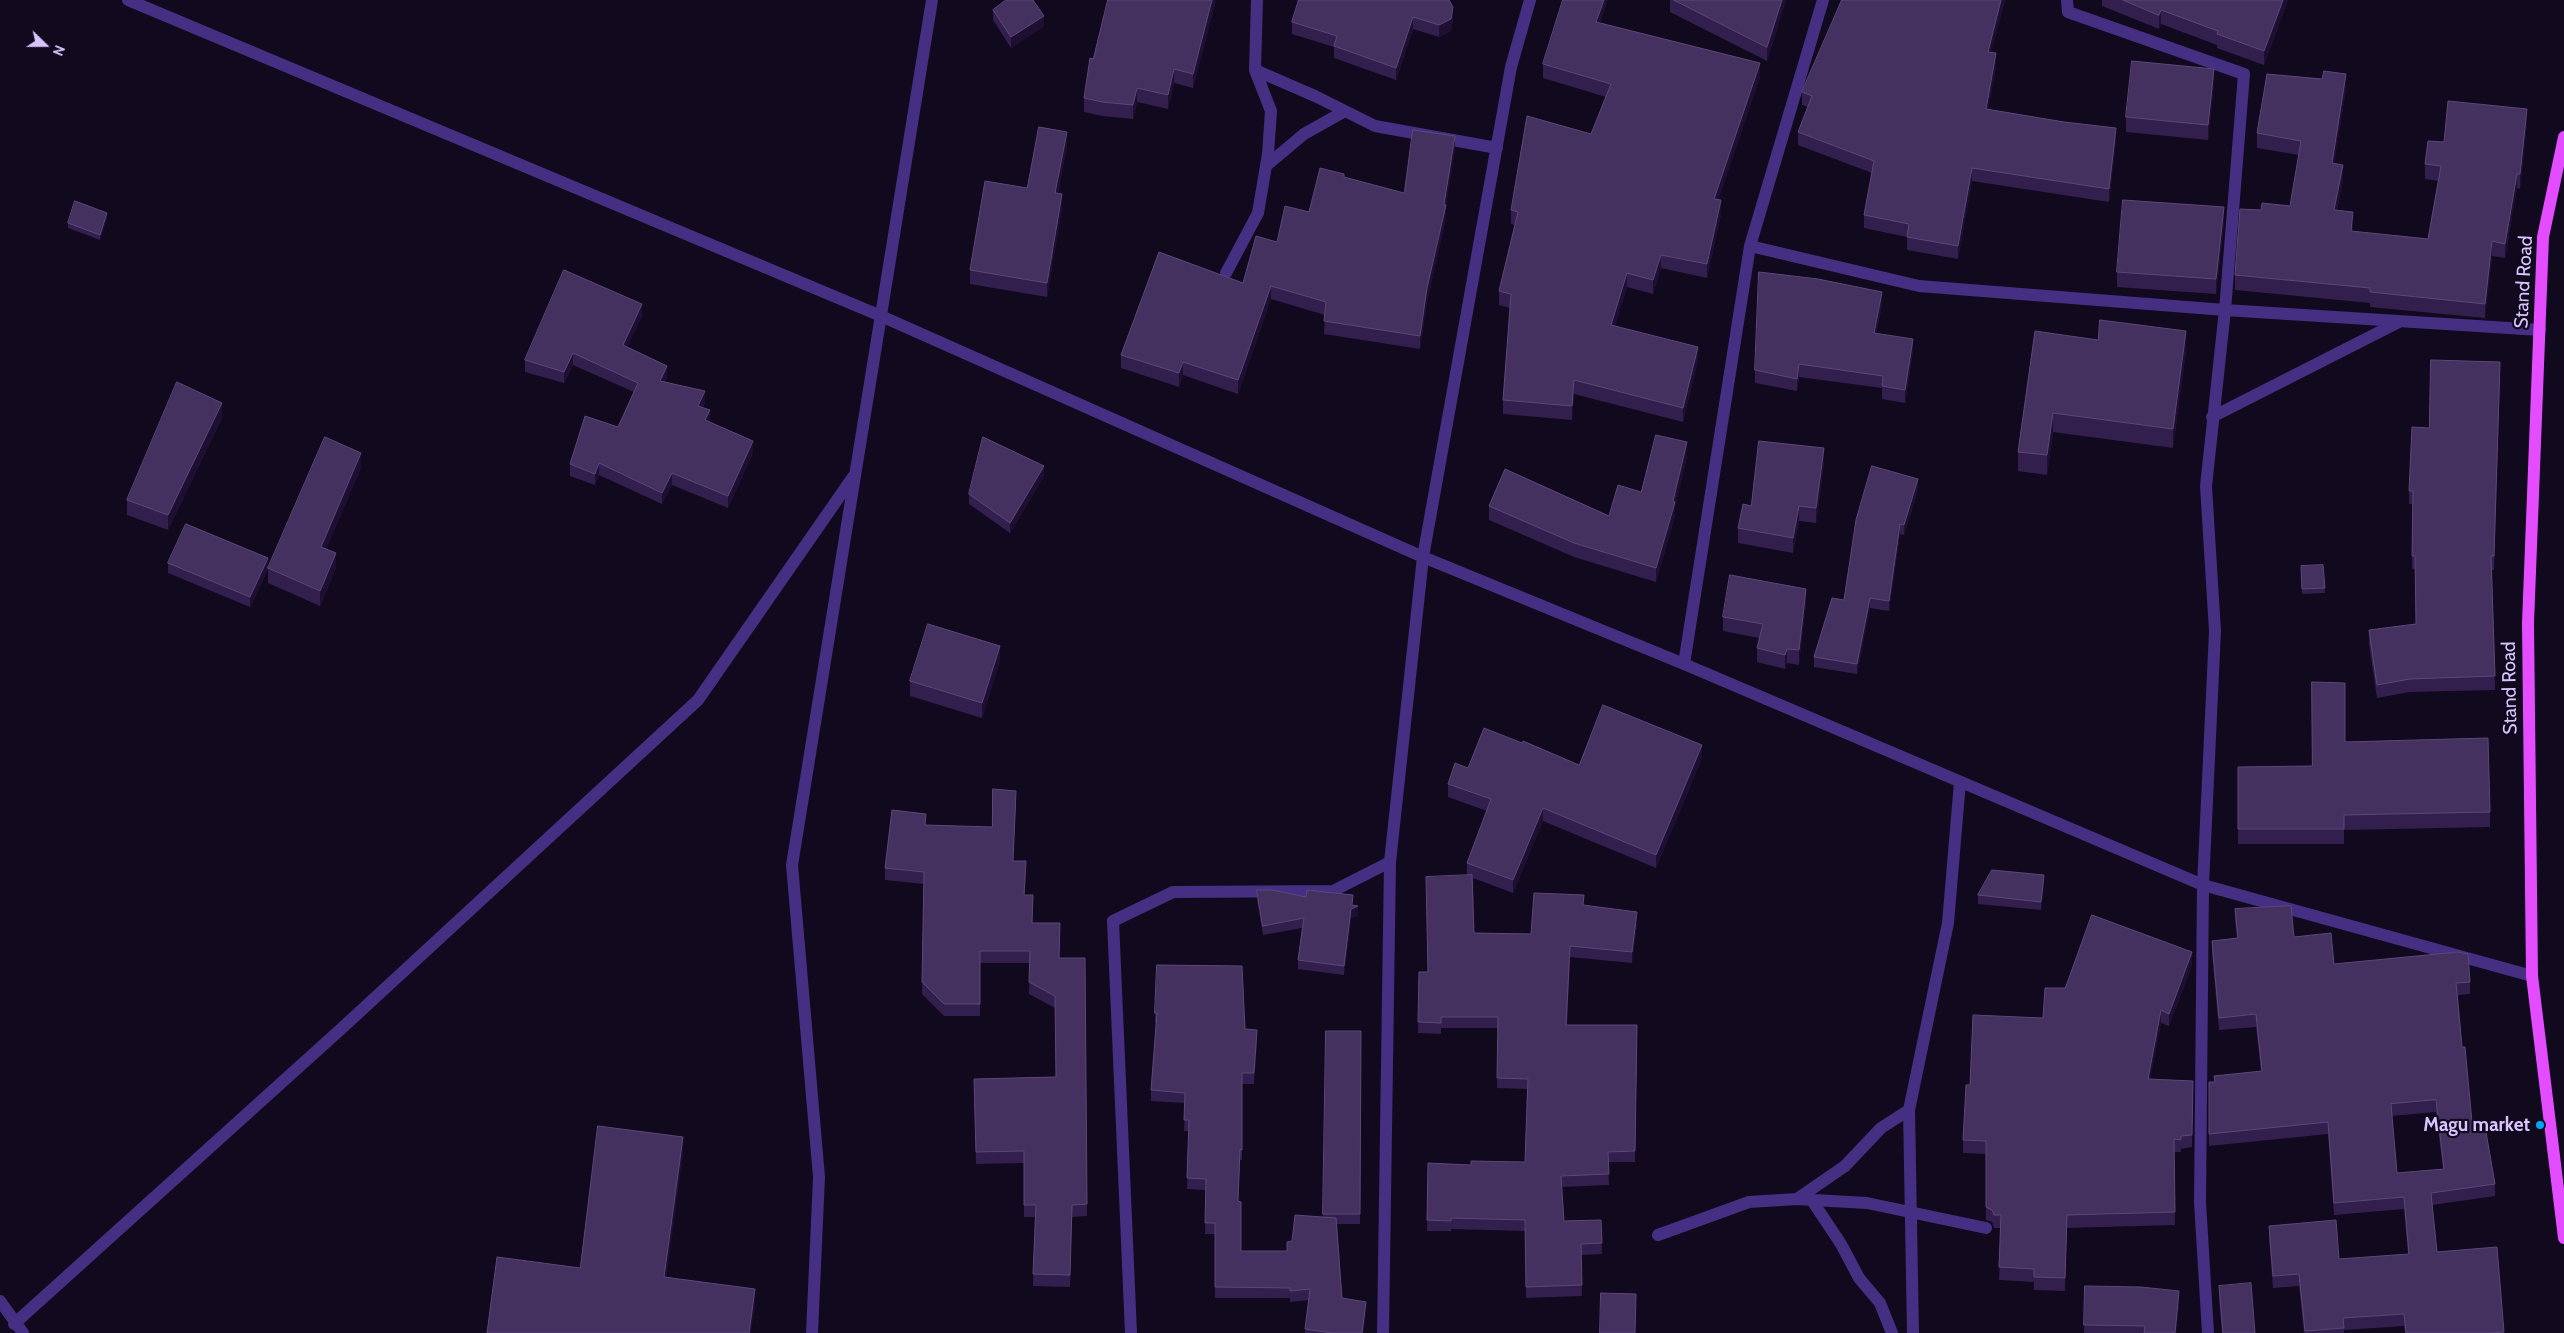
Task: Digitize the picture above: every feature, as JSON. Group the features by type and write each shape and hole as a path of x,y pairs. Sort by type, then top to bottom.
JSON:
{"main road":[{"name":"Stand Road","path":"2564,137 2543,237 2528,623 2532,976 2564,1238"}],"street":[{"path":"128,0 881,316 1424,558 1684,664 2203,885 2532,976"},
{"path":"812,1333 819,1177 792,865 932,0"},
{"path":"1226,273 1258,213 1266,166 1271,111 1255,70 1257,0"},
{"path":"1383,1333 1390,862 1424,558 1511,67 1530,0"},
{"path":"1684,664 1750,246 1823,0"},
{"path":"2067,0 2068,12 2244,74 2224,310 2206,486 2215,631 2203,885 2200,1202 2208,1333"},
{"path":"1255,70 1375,126 1497,148"},
{"path":"1266,166 1304,134 1345,111"},
{"path":"1750,246 1919,286 2224,310 2540,330"},
{"path":"2212,417 2400,321"},
{"path":"0,1301 18,1328 698,700 856,473"},
{"path":"1912,1333 1909,1110 1948,922 1960,782"},
{"path":"1131,1333 1113,921 1173,892 1333,891 1390,862"},
{"path":"1797,1199 1845,1166 1881,1128 1909,1110"},
{"path":"1658,1235 1749,1202 1797,1199 1867,1202 1986,1228"},
{"path":"1811,1199 1841,1244 1860,1278 1880,1303 1892,1333"}],"building":[{"path":"1006,0 1033,0 1044,16 1011,37 993,10"},
{"path":"1108,0 1212,0 1193,74 1174,69 1168,95 1137,88 1133,105 1084,98 1090,58 1093,59"},
{"path":"1299,0 1449,0 1453,7 1451,19 1439,25 1413,17 1396,68 1334,46 1337,36 1292,22"},
{"path":"1563,0 1604,0 1596,22 1760,63 1714,199 1721,200 1707,264 1661,255 1653,280 1627,273 1611,325 1698,347 1683,408 1574,380 1572,406 1503,400 1511,294 1499,291 1518,212 1511,210 1527,116 1591,134 1611,84 1543,64"},
{"path":"1674,0 1782,0 1767,47"},
{"path":"1842,0 2001,0 1988,52 1996,53 1986,109 2064,122 2116,128 2109,189 1972,168 1958,246 1907,237 1909,224 1864,215 1874,161 1798,132 1812,96 1802,92"},
{"path":"2123,0 2283,0 2264,51 2217,34 2218,31 2161,10 2159,15"},
{"path":"2132,61 2214,69 2208,125 2126,117"},
{"path":"2324,71 2346,74 2332,163 2343,165 2334,210 2353,212 2351,231 2428,239 2441,166 2425,164 2428,141 2444,142 2448,101 2527,109 2520,174 2517,174 2505,244 2492,241 2485,304 2370,292 2370,288 2235,275 2240,209 2261,210 2262,203 2290,206 2301,141 2257,133 2267,74 2322,79"},
{"path":"1039,127 1067,132 1055,193 1062,194 1047,283 970,270 985,181 1027,188"},
{"path":"1413,130 1455,136 1444,204 1446,205 1427,288 1420,336 1324,321 1326,302 1271,286 1238,380 1183,362 1179,373 1121,355 1159,252 1243,283 1256,236 1277,242 1285,206 1309,212 1320,168 1344,174 1344,177 1404,193"},
{"path":"2123,200 2224,207 2216,279 2117,272"},
{"path":"75,201 107,213 100,235 68,223"},
{"path":"564,270 642,304 623,345 667,366 660,381 705,391 698,406 710,410 705,420 753,441 728,496 672,473 662,493 599,463 595,474 570,464 585,416 618,427 638,383 573,353 564,372 525,360"},
{"path":"1759,272 1818,279 1882,292 1874,333 1913,339 1905,390 1882,386 1883,376 1799,364 1797,379 1755,370"},
{"path":"2100,320 2186,331 2173,429 2053,413 2047,455 2018,452 2035,331 2098,340"},
{"path":"2431,360 2500,362 2494,556 2491,556 2495,676 2410,679 2377,685 2369,630 2416,624 2415,556 2412,556 2413,491 2409,491 2412,427 2429,428"},
{"path":"177,382 222,403 168,515 127,500"},
{"path":"1656,435 1687,442 1673,501 1675,502 1656,568 1574,543 1489,506 1505,469 1609,516 1618,485 1641,492"},
{"path":"325,437 361,453 321,547 336,553 320,591 268,568"},
{"path":"983,437 1044,466 1010,523 969,494"},
{"path":"1759,441 1824,448 1816,508 1799,506 1793,538 1738,528 1743,504 1751,506"},
{"path":"1872,466 1918,479 1904,525 1900,524 1889,601 1870,598 1857,664 1814,657 1832,598 1844,600 1856,520"},
{"path":"186,524 268,558 250,597 168,563"},
{"path":"2323,565 2325,588 2302,589 2301,566"},
{"path":"1730,575 1806,589 1799,650 1787,649 1785,655 1757,648 1763,624 1723,617"},
{"path":"928,624 1000,646 982,703 910,681"},
{"path":"2312,682 2345,683 2345,742 2488,738 2490,812 2344,815 2344,829 2238,829 2238,767 2312,766"},
{"path":"1603,705 1702,745 1656,855 1543,808 1513,880 1467,863 1491,799 1448,784 1455,763 1468,768 1484,728 1522,743 1523,741 1579,765"},
{"path":"993,789 1016,791 1013,861 1026,861 1024,895 1033,895 1032,923 1060,923 1059,958 1085,958 1087,1204 1072,1205 1070,1275 1033,1274 1036,1205 1024,1205 1024,1151 976,1152 974,1079 1056,1077 1055,996 1029,982 1030,951 980,951 980,1004 944,1004 922,982 924,872 885,868 892,810 926,814 925,825 992,827"},
{"path":"1992,870 2044,875 2041,902 1978,895"},
{"path":"1472,875 1474,933 1531,934 1534,893 1584,895 1583,905 1637,912 1632,952 1570,946 1566,1025 1637,1025 1635,1151 1608,1152 1609,1174 1561,1176 1564,1221 1601,1220 1602,1243 1581,1244 1582,1285 1526,1287 1525,1220 1451,1218 1451,1221 1427,1220 1428,1163 1471,1165 1471,1161 1525,1162 1528,1079 1497,1078 1498,1017 1441,1017 1441,1023 1418,1022 1419,972 1428,972 1426,877"},
{"path":"1257,890 1272,890 1306,897 1307,890 1353,895 1352,905 1358,906 1351,909 1344,966 1298,960 1304,918 1263,926"},
{"path":"2291,906 2294,937 2331,933 2334,964 2458,952 2468,954 2470,982 2456,983 2462,1047 2465,1047 2473,1133 2486,1132 2495,1184 2431,1193 2437,1252 2497,1247 2504,1332 2406,1333 2404,1314 2343,1318 2344,1328 2305,1331 2299,1274 2273,1276 2269,1226 2336,1220 2339,1259 2409,1254 2404,1197 2334,1203 2328,1122 2209,1134 2209,1082 2215,1082 2214,1076 2262,1071 2256,1014 2219,1018 2212,941 2238,938 2235,909","holes":["2436,1100 2444,1169 2397,1173 2391,1104"]},
{"path":"2092,915 2192,952 2169,1014 2161,1010 2148,1079 2193,1081 2192,1135 2181,1136 2181,1140 2174,1139 2175,1212 2067,1215 2065,1278 2034,1277 2034,1269 1999,1267 2001,1215 1994,1215 1992,1210 1986,1207 1986,1141 1963,1140 1966,1085 1970,1085 1973,1015 2043,1018 2045,988 2065,988"},
{"path":"1157,965 1242,966 1245,1029 1257,1030 1254,1073 1242,1073 1242,1150 1240,1149 1238,1201 1241,1202 1241,1251 1287,1251 1287,1242 1292,1241 1295,1215 1336,1218 1342,1298 1366,1302 1362,1333 1332,1333 1305,1329 1310,1289 1290,1291 1290,1288 1215,1287 1215,1223 1205,1223 1206,1179 1187,1178 1189,1120 1184,1120 1185,1093 1151,1090 1157,1013 1155,1013"},
{"path":"1326,1031 1361,1031 1360,1214 1323,1214"},
{"path":"598,1126 683,1137 664,1277 755,1289 749,1333 487,1333 497,1257 580,1268"},
{"path":"2251,1283 2255,1333 2223,1333 2219,1286"},
{"path":"2085,1286 2141,1287 2179,1291 2175,1333 2144,1333 2145,1326 2084,1325"},
{"path":"1601,1293 1636,1294 1635,1333 1600,1333"}],"place":[{"name":"Magu market","path":"2540,1125"}]}
